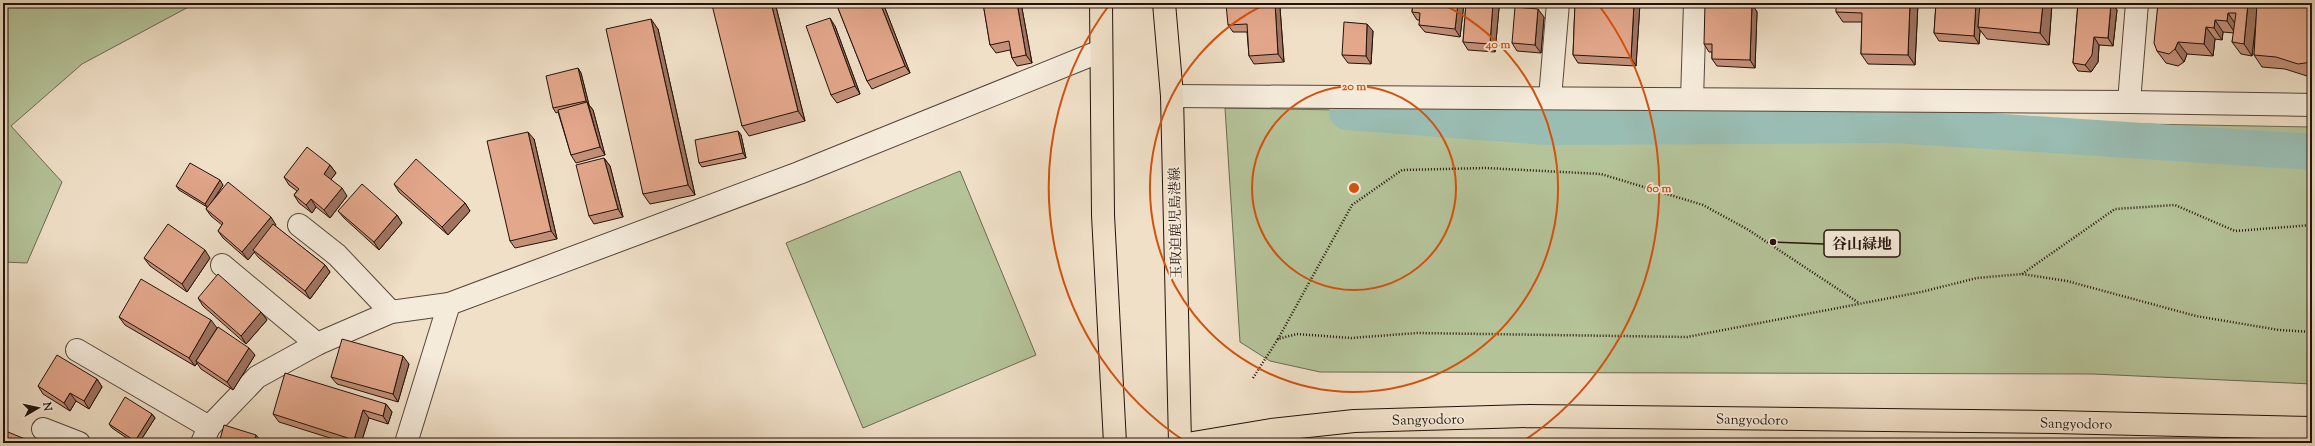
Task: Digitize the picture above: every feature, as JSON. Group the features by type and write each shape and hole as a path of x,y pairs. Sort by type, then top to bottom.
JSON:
{"main road":[{"path":"1093,3 1100,51"},
{"path":"1101,3 1100,51 1103,215 1115,443"},
{"name":"玉取迫鹿児島港線","path":"1166,8 1172,96 1180,443"},
{"name":"Sangyodoro","path":"1193,443 1271,430 1354,420 1529,416 2053,422 2312,428"}],"street":[{"path":"1550,98 1558,3"},
{"path":"1692,99 1695,3"},
{"path":"2129,102 2137,3"},
{"path":"77,350 206,435 257,378 317,344 391,312 449,304 799,173 1100,51"},
{"path":"1172,96 2129,102 2312,105"},
{"path":"299,225 337,255 391,312"},
{"path":"222,265 317,344"},
{"path":"406,443 449,304"},
{"path":"43,429 79,443"}],"path":[{"path":"1253,378 1278,339 1352,206 1402,170 1486,168 1601,174 1703,205 1747,229 1860,304"},
{"path":"2022,274 2115,209 2175,205 2235,231 2312,225"},
{"path":"1278,339 1297,334 1351,338 1417,333 1687,337 1860,304 1977,278 2022,274 2067,281 2196,316 2279,330 2312,332"}],"green space":[{"path":"3,3 196,3 82,64 11,126 62,182 27,263 3,262"},
{"path":"1225,108 2312,127 2312,384 2093,374 1320,372 1270,361 1240,342"},
{"path":"960,171 1036,355 863,428 786,243"}],"building":[{"path":"718,3 771,3 798,111 742,126 712,5"},
{"path":"836,3 880,3 905,66 867,81"},
{"path":"983,3 1017,3 1026,55 1012,58 1009,41 990,45"},
{"path":"1275,3 1278,54 1249,56 1247,24 1228,25 1226,4"},
{"path":"1413,3 1458,3 1455,29 1419,25 1420,13 1412,12"},
{"path":"1466,3 1493,3 1490,44 1463,42"},
{"path":"1575,3 1634,3 1631,58 1573,55"},
{"path":"1705,3 1752,4 1750,60 1712,59 1712,44 1704,44"},
{"path":"1836,3 1910,3 1908,55 1861,54 1862,13 1836,12"},
{"path":"1936,3 1976,3 1974,36 1934,33"},
{"path":"1980,3 2043,3 2040,33 1978,27"},
{"path":"2078,3 2111,3 2108,38 2094,37 2092,55 2085,65 2073,63"},
{"path":"2158,3 2248,3 2244,44 2232,42 2236,13 2228,13 2227,21 2215,20 2214,28 2206,27 2204,44 2178,42 2175,49 2169,54 2157,51 2154,43"},
{"path":"2257,3 2312,3 2312,62 2298,64 2276,57 2254,55"},
{"path":"1515,7 1538,9 1535,45 1512,43"},
{"path":"830,18 855,86 831,95 806,26"},
{"path":"651,19 688,185 643,194 606,29"},
{"path":"1344,22 1367,24 1366,56 1342,55"},
{"path":"578,68 586,101 553,108 546,76"},
{"path":"587,102 600,147 571,155 558,110"},
{"path":"738,131 743,153 699,163 695,140"},
{"path":"528,132 551,231 510,241 487,141"},
{"path":"307,147 330,165 324,174 342,188 324,210 311,199 306,205 294,195 299,189 284,177"},
{"path":"604,158 618,209 589,216 576,165"},
{"path":"416,159 465,203 442,227 394,184"},
{"path":"190,163 220,180 205,204 176,186"},
{"path":"228,182 271,217 242,252 218,231 223,223 206,209"},
{"path":"362,184 397,215 374,242 338,211"},
{"path":"168,224 205,250 182,284 144,258"},
{"path":"273,224 325,265 305,291 253,250"},
{"path":"218,274 261,312 241,336 198,298"},
{"path":"141,279 211,320 189,358 119,317"},
{"path":"218,327 249,348 227,382 196,361"},
{"path":"342,339 403,356 393,394 331,377"},
{"path":"57,355 97,379 84,401 70,393 64,403 38,386"},
{"path":"285,373 386,404 383,416 363,410 354,440 273,414"},
{"path":"125,397 152,414 135,441 109,424"},
{"path":"224,425 256,435 254,443 219,443"},
{"path":"3,430 25,439 23,443 3,443"}],"waterway":[{"path":"1347,112 1547,127 1896,125 2312,152"}],"place":[{"name":"谷山緑地","path":"1773,242"}]}
